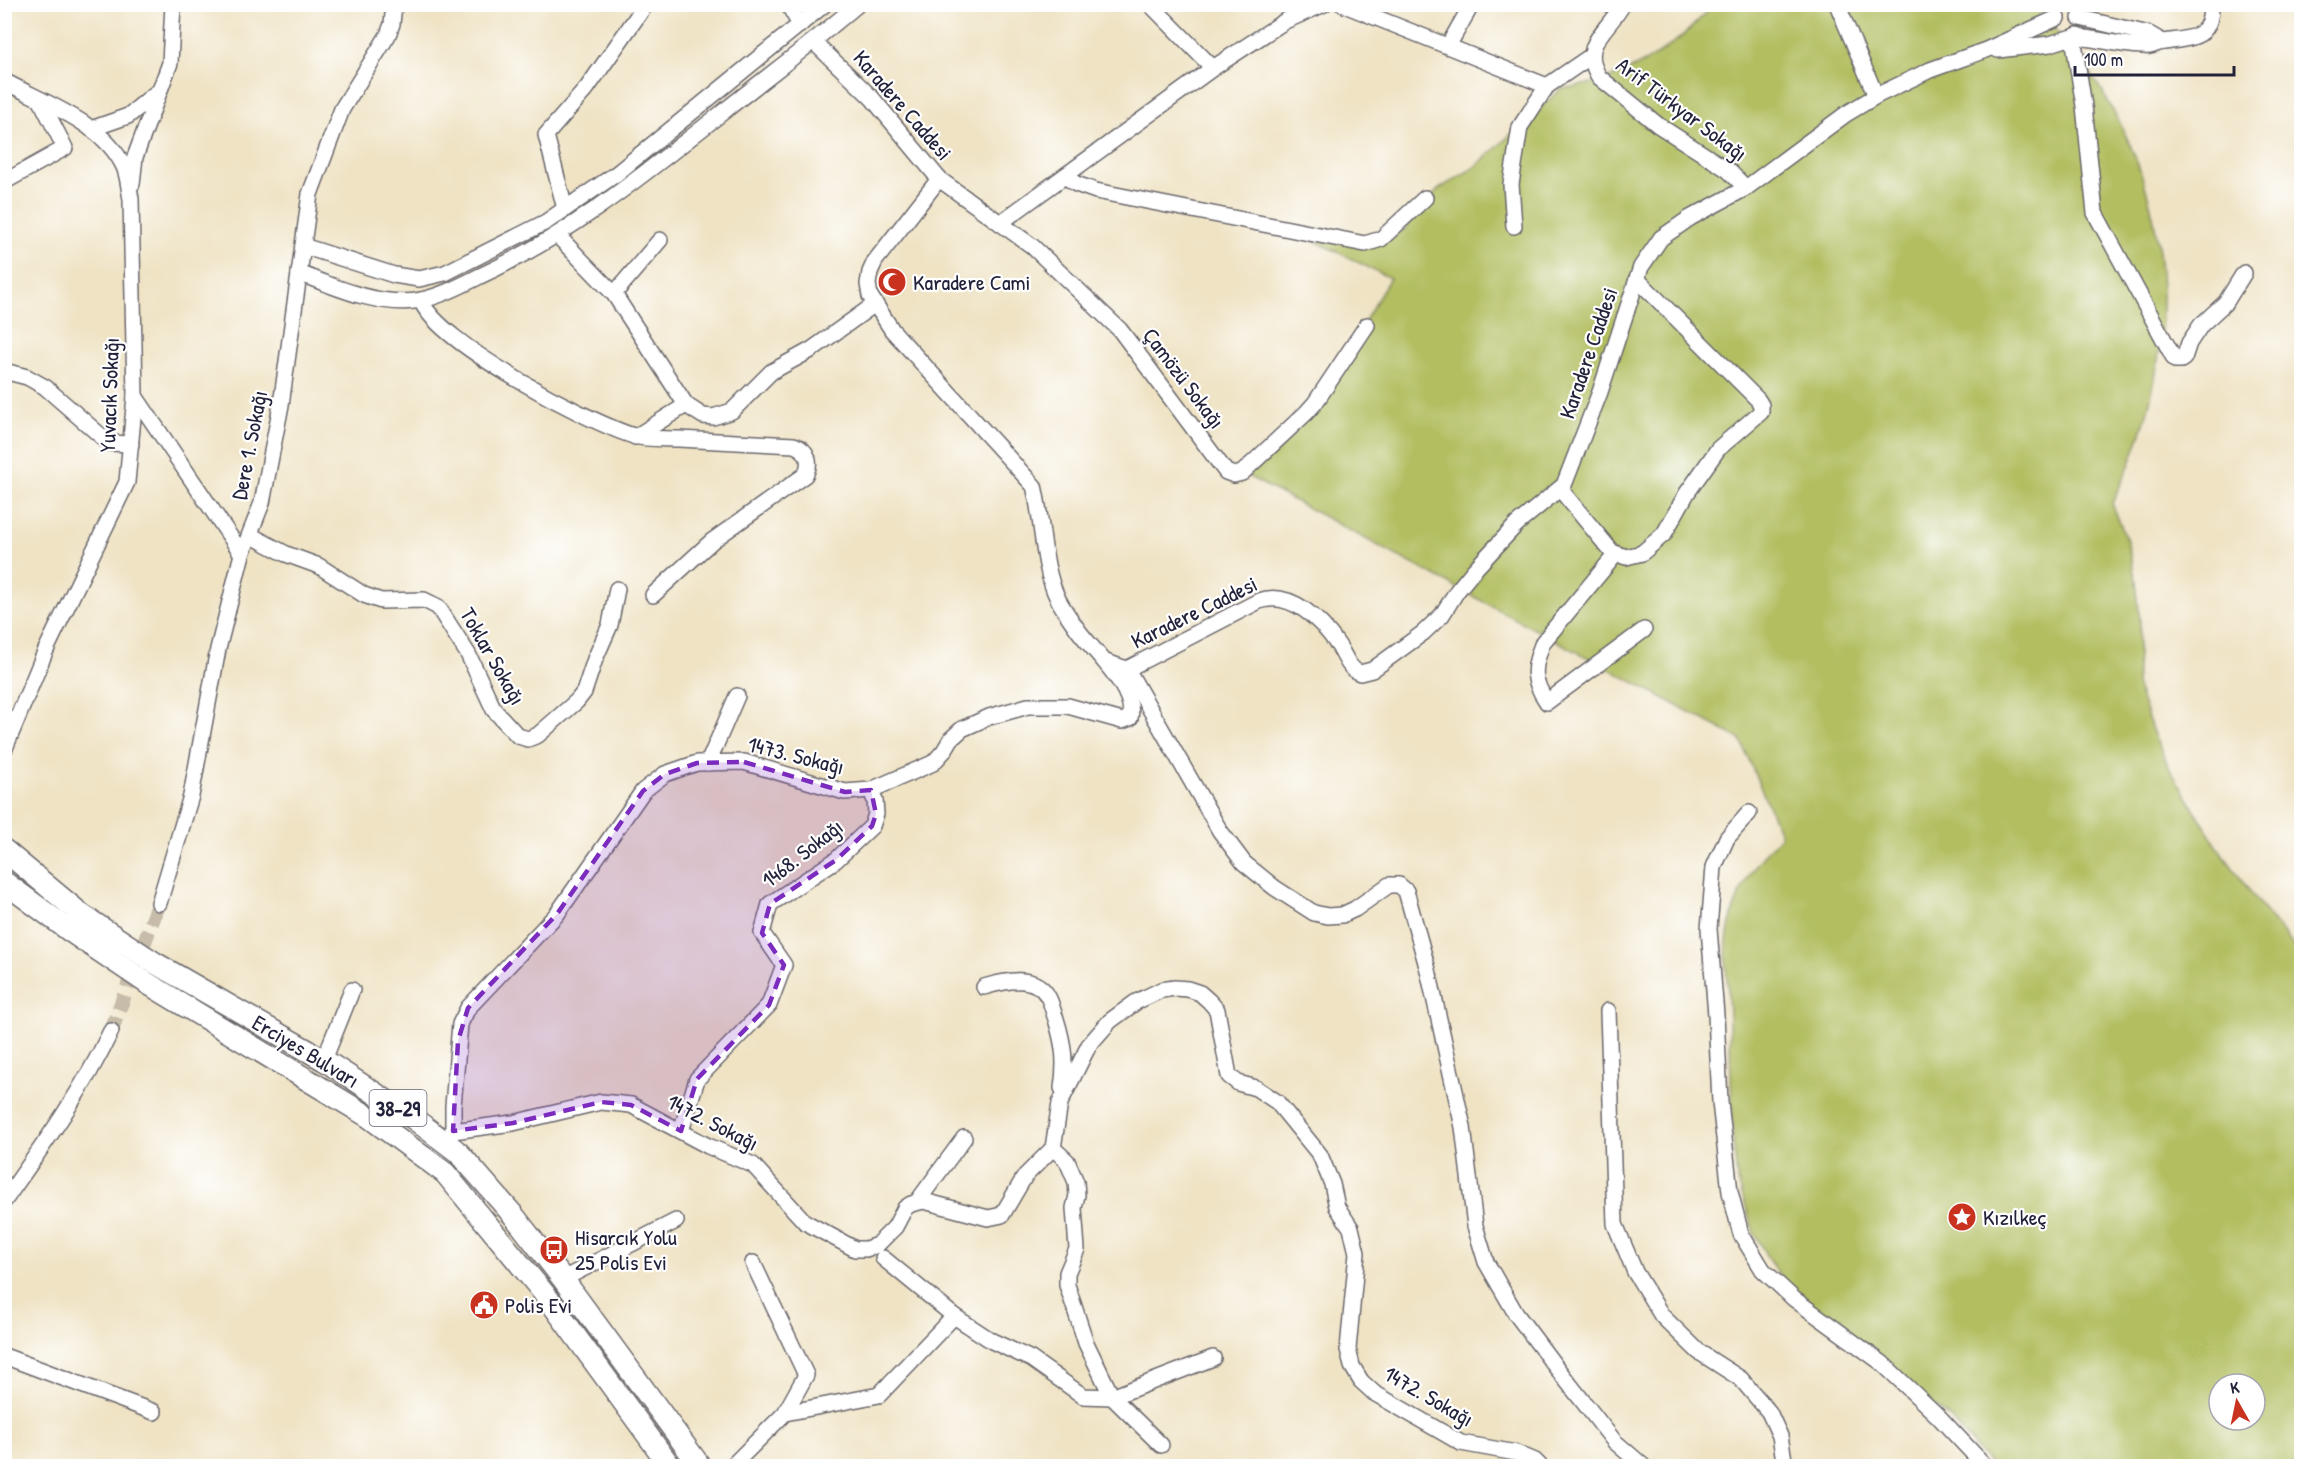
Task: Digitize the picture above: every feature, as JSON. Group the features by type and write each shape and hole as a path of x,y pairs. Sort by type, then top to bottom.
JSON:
{"highway":[{"name":"Erciyes Bulvarı","path":"4,850 82,915 155,963 324,1060 413,1118 449,1137 458,1152 563,1279 700,1467"},
{"name":"Erciyes Bulvarı","path":"4,882 70,931 147,983 369,1117 445,1173 547,1297 667,1466"}],"street":[{"path":"131,199 135,157 170,63 173,4"},
{"name":"Dere 1. Sokağı","path":"159,903 191,796 218,649 242,554 262,503 281,405 310,194 342,109 388,35 394,4"},
{"path":"565,209 546,135 587,87 646,4"},
{"path":"788,4 800,25"},
{"path":"303,246 393,275 419,279 445,273 546,222 616,174 825,4"},
{"path":"298,273 351,294 389,300 421,300 457,287 522,257 627,188 814,42 858,4"},
{"path":"1150,4 1213,68"},
{"path":"1285,21 1287,4"},
{"path":"1000,223 1213,68 1285,21 1324,4"},
{"path":"1342,4 1547,86"},
{"path":"1448,46 1472,4"},
{"name":"Arif Türkyar Sokağı","path":"1623,4 1615,20 1598,37 1591,56 1593,68 1599,77 1658,125 1728,170 1746,188"},
{"path":"1837,4 1876,96"},
{"path":"2059,12 2056,22 2057,31 2085,38 2149,46 2181,41 2198,35 2209,22 2211,4"},
{"path":"1986,50 2059,12 2069,11 2149,34 2163,42"},
{"path":"1986,50 2050,44 2073,36 2082,27 2077,12"},
{"path":"2073,36 2084,106 2095,213 2175,360 2179,361 2184,358 2189,343 2201,325 2226,302 2244,273"},
{"name":"Karadere Caddesi","path":"814,42 872,98 939,179 875,261 868,284 870,296 892,330 1034,486 1040,508 1045,554 1057,598 1078,630 1106,662 1127,669 1259,601 1279,597 1289,600 1318,621 1337,644 1353,670 1360,673 1368,672 1429,627 1442,615 1475,568 1517,524 1564,485 1600,392 1641,267 1661,238 1746,188 1837,120 1876,96 1930,70 1986,50"},
{"path":"1514,226 1511,184 1520,127 1547,86 1591,56"},
{"name":"Yuvacık Sokağı","path":"4,81 80,121 106,140 124,167 131,199 135,396 127,482 45,651 5,748"},
{"path":"91,129 128,116 158,92"},
{"path":"4,182 65,148 41,101"},
{"path":"1065,176 1076,184 1096,191 1365,244 1382,239 1425,198"},
{"name":"Çamözü Sokağı","path":"939,179 1032,246 1120,330 1226,472 1230,474 1242,473 1306,413 1367,325"},
{"path":"557,236 614,294 686,405 703,416 723,416 732,411 771,372 811,350 875,304"},
{"path":"614,294 660,240"},
{"path":"1560,489 1612,552 1626,557 1642,554 1664,534 1687,493 1718,449 1762,409 1758,400 1637,279"},
{"path":"421,300 431,319 482,358 556,402 635,437 794,445 805,451 809,463 805,476 712,541 653,596"},
{"path":"4,371 27,377 45,387 109,443 131,444"},
{"path":"135,396 242,554"},
{"path":"635,437 686,405"},
{"name":"Toklar Sokağı","path":"250,535 286,554 319,566 364,595 381,601 424,600 438,607 468,654 494,710 518,736 528,739 538,735 577,702 584,692 610,625 617,589"},
{"path":"1616,554 1543,642 1534,676 1538,688 1547,702 1644,630"},
{"name":"1473. Sokağı","path":"449,1137 460,1024 468,1008 557,914 643,790 665,774 697,763 744,762 845,792 871,790 933,763 962,729 989,717 1028,706 1068,706 1122,721 1128,720 1131,714 1128,699 1106,662"},
{"path":"1127,669 1220,831 1244,862 1275,888 1314,913 1328,916 1342,915 1355,909 1389,885 1399,885 1406,891 1428,970 1463,1126 1475,1226 1486,1262 1516,1314 1559,1371 1614,1441 1642,1467"},
{"path":"708,763 737,696"},
{"name":"1468. Sokağı","path":"681,1131 698,1079 770,1005 784,965 762,933 770,904 836,860 872,826 876,814 871,790"},
{"path":"1749,813 1727,838 1714,867 1709,929 1720,1102 1730,1192 1741,1234 1763,1270 1794,1299 1882,1363 1931,1409 1985,1467"},
{"path":"984,987 1018,980 1037,986 1048,996 1063,1040 1066,1064 1060,1103"},
{"name":"1472. Sokağı","path":"1053,1148 1060,1103 1089,1045 1110,1021 1136,1002 1161,990 1175,987 1200,993 1217,1011 1229,1076 1238,1083 1256,1088 1277,1102 1320,1155 1332,1184 1337,1207 1351,1228 1357,1253 1348,1350 1352,1366 1361,1381 1374,1393 1461,1443 1516,1453 1535,1461 1540,1467"},
{"path":"324,1060 352,990"},
{"path":"1608,1011 1616,1224 1635,1272 1662,1316 1700,1352 1741,1379 1769,1412 1780,1436 1785,1467"},
{"path":"4,1201 65,1114 97,1060 111,1031"},
{"name":"1472. Sokağı","path":"449,1137 601,1102 631,1105 708,1146 753,1165 805,1222 855,1249 866,1249 877,1245 895,1227 905,1208 917,1202 964,1138"},
{"path":"917,1202 924,1201 988,1218 998,1218 1005,1211 1025,1176 1053,1148 1067,1161 1076,1182 1077,1195 1074,1208 1077,1249 1071,1261 1067,1286 1086,1342 1112,1397 1161,1445"},
{"path":"563,1279 676,1221"},
{"path":"883,1258 954,1316 992,1341 1031,1359 1083,1396 1112,1397 1213,1358"},
{"path":"732,1467 785,1413 807,1375 753,1263"},
{"path":"785,1413 879,1395 954,1316"},
{"path":"4,1356 154,1412"}],"highlighted area":[{"path":"744,762 845,792 871,790 876,814 872,826 836,860 770,904 762,933 784,965 769,1005 697,1079 681,1131 631,1105 601,1102 513,1123 453,1131 458,1041 468,1008 557,914 643,791 665,774 697,763"}],"green space":[{"path":"2030,4 2078,57 2115,114 2142,175 2157,239 2162,305 2156,371 2140,438 2112,503 2127,541 2136,581 2140,622 2136,684 2155,738 2171,771 2217,846 2263,909 2301,955 2301,1466 1991,1466 1953,1421 1790,1289 1770,1262 1754,1233 1737,1178 1733,1140 1726,967 1729,925 1743,887 1753,869 1781,836 1740,739 1244,474 1310,415 1390,278 1303,235 1389,239 1405,229 1439,189 1475,167 1561,89 1625,72 1663,51 1697,22 1712,5"}],"tunnel":[{"path":"111,1031 159,903"}],"place":[{"name":"Karadere Cami","path":"892,282"},
{"name":"Kızılkeç","path":"1962,1217"},
{"name":"Hisarcık Yolu 25 Polis Evi","path":"554,1250"},
{"name":"Polis Evi","path":"484,1305"}]}
